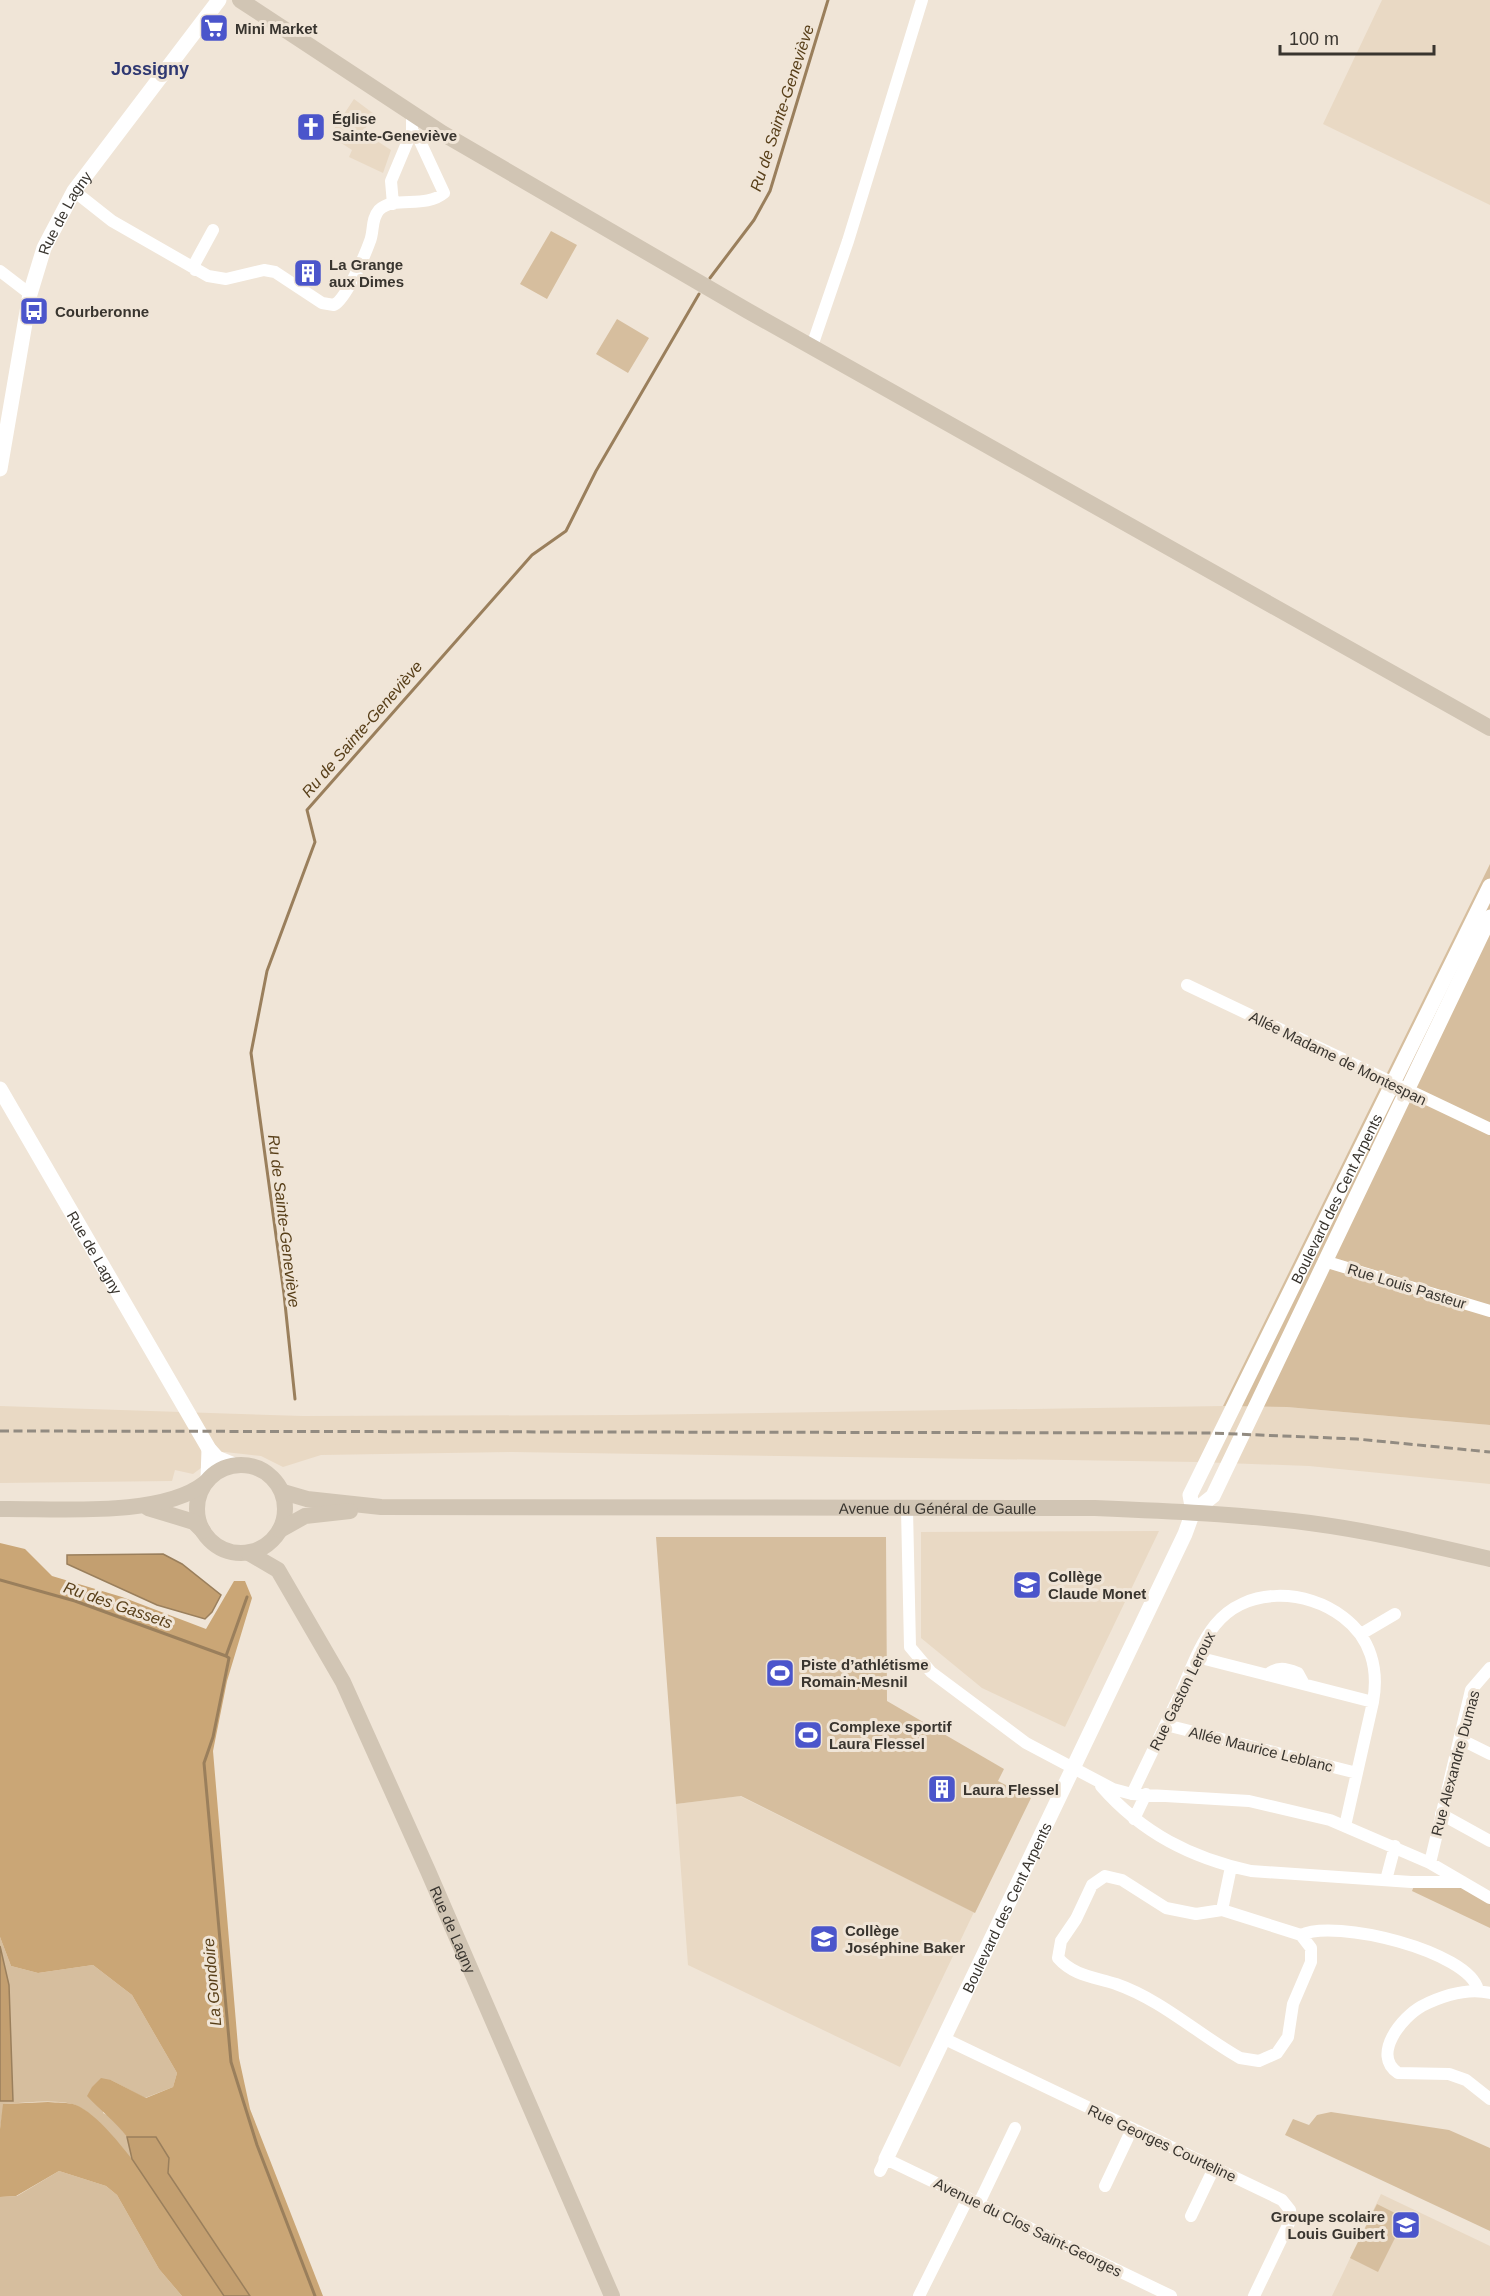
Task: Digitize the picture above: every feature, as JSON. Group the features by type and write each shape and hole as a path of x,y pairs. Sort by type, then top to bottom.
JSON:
{"main road":[{"path":"240,0 462,145 812,346 1490,728"},
{"path":"0,1509 142,1506 171,1501 191,1494 220,1469 234,1465 249,1465 263,1470 275,1479 283,1492 286,1511 278,1533 259,1549 249,1552 222,1549 194,1522 142,1506"},
{"path":"203,1531 197,1506 207,1480"},
{"name":"Avenue du Général de Gaulle","path":"283,1492 307,1499 381,1507 1095,1508 1192,1512 1311,1523 1406,1539 1490,1559"},
{"name":"Avenue du Général de Gaulle","path":"278,1533 305,1516 381,1507"},
{"name":"Rue de Lagny","path":"278,1533 278,1570"},
{"name":"Rue de Lagny","path":"249,1552 278,1570 351,1699 612,2296"}],"street":[{"name":"Rue de Lagny","path":"0,469 30,294 44,248 74,191 219,0"},
{"path":"812,346 848,241 922,0"},
{"path":"393,204 391,181 412,131 412,114"},
{"path":"74,191 112,221 208,276 226,279 264,270 275,272 322,303 336,304 346,292 371,239 377,213 385,206 429,202 444,193 418,137 412,131"},
{"path":"195,270 195,263 213,230"},
{"path":"0,271 30,294"},
{"name":"Boulevard des Cent Arpents","path":"1192,1512 1213,1496 1324,1261 1490,886"},
{"name":"Boulevard des Cent Arpents","path":"883,2165 1185,1534 1192,1512 1190,1495 1490,917"},
{"name":"Allée Madame de Montespan","path":"1186,985 1490,1130"},
{"name":"Rue de Lagny","path":"0,1089 209,1449"},
{"name":"Rue Louis Pasteur","path":"1324,1261 1490,1311"},
{"path":"209,1449 217,1458 234,1465"},
{"path":"207,1480 209,1449"},
{"path":"907,1509 908,1636 914,1654 931,1672 1026,1743 1099,1784 1132,1794 1249,1801 1304,1812 1395,1846 1430,1863 1490,1898"},
{"name":"Rue Gaston Leroux","path":"1132,1794 1215,1624 1240,1604 1265,1596 1299,1596 1324,1603 1361,1634 1374,1660 1376,1685 1345,1826"},
{"path":"1361,1634 1395,1614"},
{"path":"1197,1657 1373,1702"},
{"name":"Rue Alexandre Dumas","path":"1430,1863 1471,1690 1488,1671"},
{"name":"Allée Maurice Leblanc","path":"1166,1725 1357,1773"},
{"path":"1460,1739 1490,1754"},
{"path":"1099,1784 1134,1819 1178,1848 1231,1867 1263,1872 1386,1880 1463,1882"},
{"path":"1134,1819 1146,1794"},
{"path":"1441,1814 1490,1841"},
{"path":"1386,1880 1395,1846"},
{"path":"1222,1910 1231,1867"},
{"path":"1301,1935 1311,1948 1311,1962 1293,2004 1288,2037 1277,2053 1259,2061 1240,2058 1138,1994 1117,1984 1069,1970 1058,1958 1061,1941 1076,1919 1092,1885 1105,1876 1122,1880 1166,1908 1196,1914 1222,1910 1301,1935 1328,1929 1406,1944 1455,1966 1473,1978 1484,1992"},
{"path":"1484,1992 1445,1996 1421,2007 1394,2036 1387,2057 1391,2069 1398,2073 1449,2073 1466,2080 1490,2099"},
{"name":"Rue Georges Courteline","path":"945,2039 1282,2200 1290,2210 1288,2226 1254,2296"},
{"path":"922,2295 1015,2128"},
{"path":"1105,2186 1132,2129"},
{"name":"Avenue du Clos Saint-Georges","path":"883,2165 973,2201 1171,2296"},
{"path":"1191,2216 1214,2168"}],"shaded area":[{"path":"1382,0 1490,0 1490,205 1323,124"},
{"path":"354,99 374,114 363,132 391,150 383,173 349,157 352,150 335,139 340,132 334,129"},
{"path":"551,231 577,245 547,299 520,284"},
{"path":"617,319 649,338 628,373 596,354"},
{"path":"1490,864 1490,1425 1287,1407 1223,1406"},
{"path":"0,1406 303,1416 631,1415 1287,1407 1490,1425 1490,1484 1309,1466 1198,1462 512,1452 321,1455 283,1467 261,1456 225,1452 204,1458 201,1468 193,1474 175,1470 172,1481 0,1483"},
{"name":"Collège Claude Monet","path":"1159,1531 1065,1727 982,1688 921,1638 921,1532"},
{"name":"Complexe sportif Laura Flessel","path":"656,1537 886,1537 887,1701 1004,1769 998,1781 1031,1798 975,1913 741,1796 676,1804"},
{"path":"0,1543 25,1549 52,1576 122,1597 206,1629 234,1581 245,1581 252,1598 227,1681 213,1751 239,2058 250,2109 323,2296 250,2296 168,2173 169,2158 156,2137 127,2137 87,2096 101,2078 111,2080 146,2098 173,2087 177,2073 132,1995 93,1965 38,1973 11,1966 0,1937"},
{"path":"163,1554 182,1564 221,1595 212,1612 205,1619 157,1605 67,1564 67,1555"},
{"name":"Collège Joséphine Baker","path":"740,1796 974,1912 900,2067 688,1965 676,1804"},
{"path":"1414,1886 1465,1888 1490,1904 1490,1928 1412,1891"},
{"path":"0,1937 11,1966 38,1973 93,1965 132,1995 177,2073 173,2087 145,2098 111,2080 103,2113 113,2118 127,2137 156,2137 169,2158 168,2173 250,2296 224,2296 153,2189 108,2132 88,2113 72,2104 56,2102 4,2104 0,2129"},
{"path":"0,1946 9,1985 13,2101 0,2101"},
{"path":"48,2102 76,2105 93,2116 113,2136 176,2221 224,2296 182,2296 159,2269 117,2195 106,2186 59,2171 16,2196 0,2197 0,2129 3,2104"},
{"path":"1331,2112 1449,2130 1490,2148 1490,2231 1285,2135 1293,2119 1309,2125 1317,2115"},
{"path":"127,2137 156,2137 169,2158 168,2173 250,2296 224,2296 132,2159"},
{"path":"59,2171 106,2186 117,2195 159,2269 182,2296 0,2296 0,2197 17,2196"},
{"name":"Groupe scolaire Louis Guibert","path":"1381,2194 1490,2246 1490,2296 1332,2296"},
{"path":"1377,2204 1405,2218 1378,2272 1350,2258"}],"waterway":[{"name":"Ru de Sainte-Geneviève","path":"710,278 754,220 770,191 828,0"},
{"name":"Ru de Sainte-Geneviève","path":"295,1399 284,1294 251,1053 267,971 315,842 307,810 532,555 566,531 596,471 699,294"},
{"name":"Ru des Gassets","path":"0,1580 75,1601 226,1656"},
{"name":"Ru de Sainte-Geneviève","path":"226,1656 247,1597"},
{"name":"La Gondoire","path":"226,1656 229,1658 213,1737 204,1763 231,2062 257,2145 315,2296"}],"railway":[{"path":"0,1431 1210,1433 1357,1439 1490,1452"}],"place":[{"name":"Mini Market","path":"214,28"},
{"name":"Église Sainte-Geneviève","path":"311,127"},
{"name":"La Grange aux Dimes","path":"308,273"},
{"name":"Courberonne","path":"34,311"},
{"name":"Collège Claude Monet","path":"1027,1585"},
{"name":"Piste d’athlétisme Romain-Mesnil","path":"780,1673"},
{"name":"Complexe sportif Laura Flessel","path":"808,1735"},
{"name":"Laura Flessel","path":"942,1789"},
{"name":"Collège Joséphine Baker","path":"824,1939"},
{"name":"Groupe scolaire Louis Guibert","path":"1406,2225"}],"district":[{"name":"Jossigny","path":"150,69"}]}
